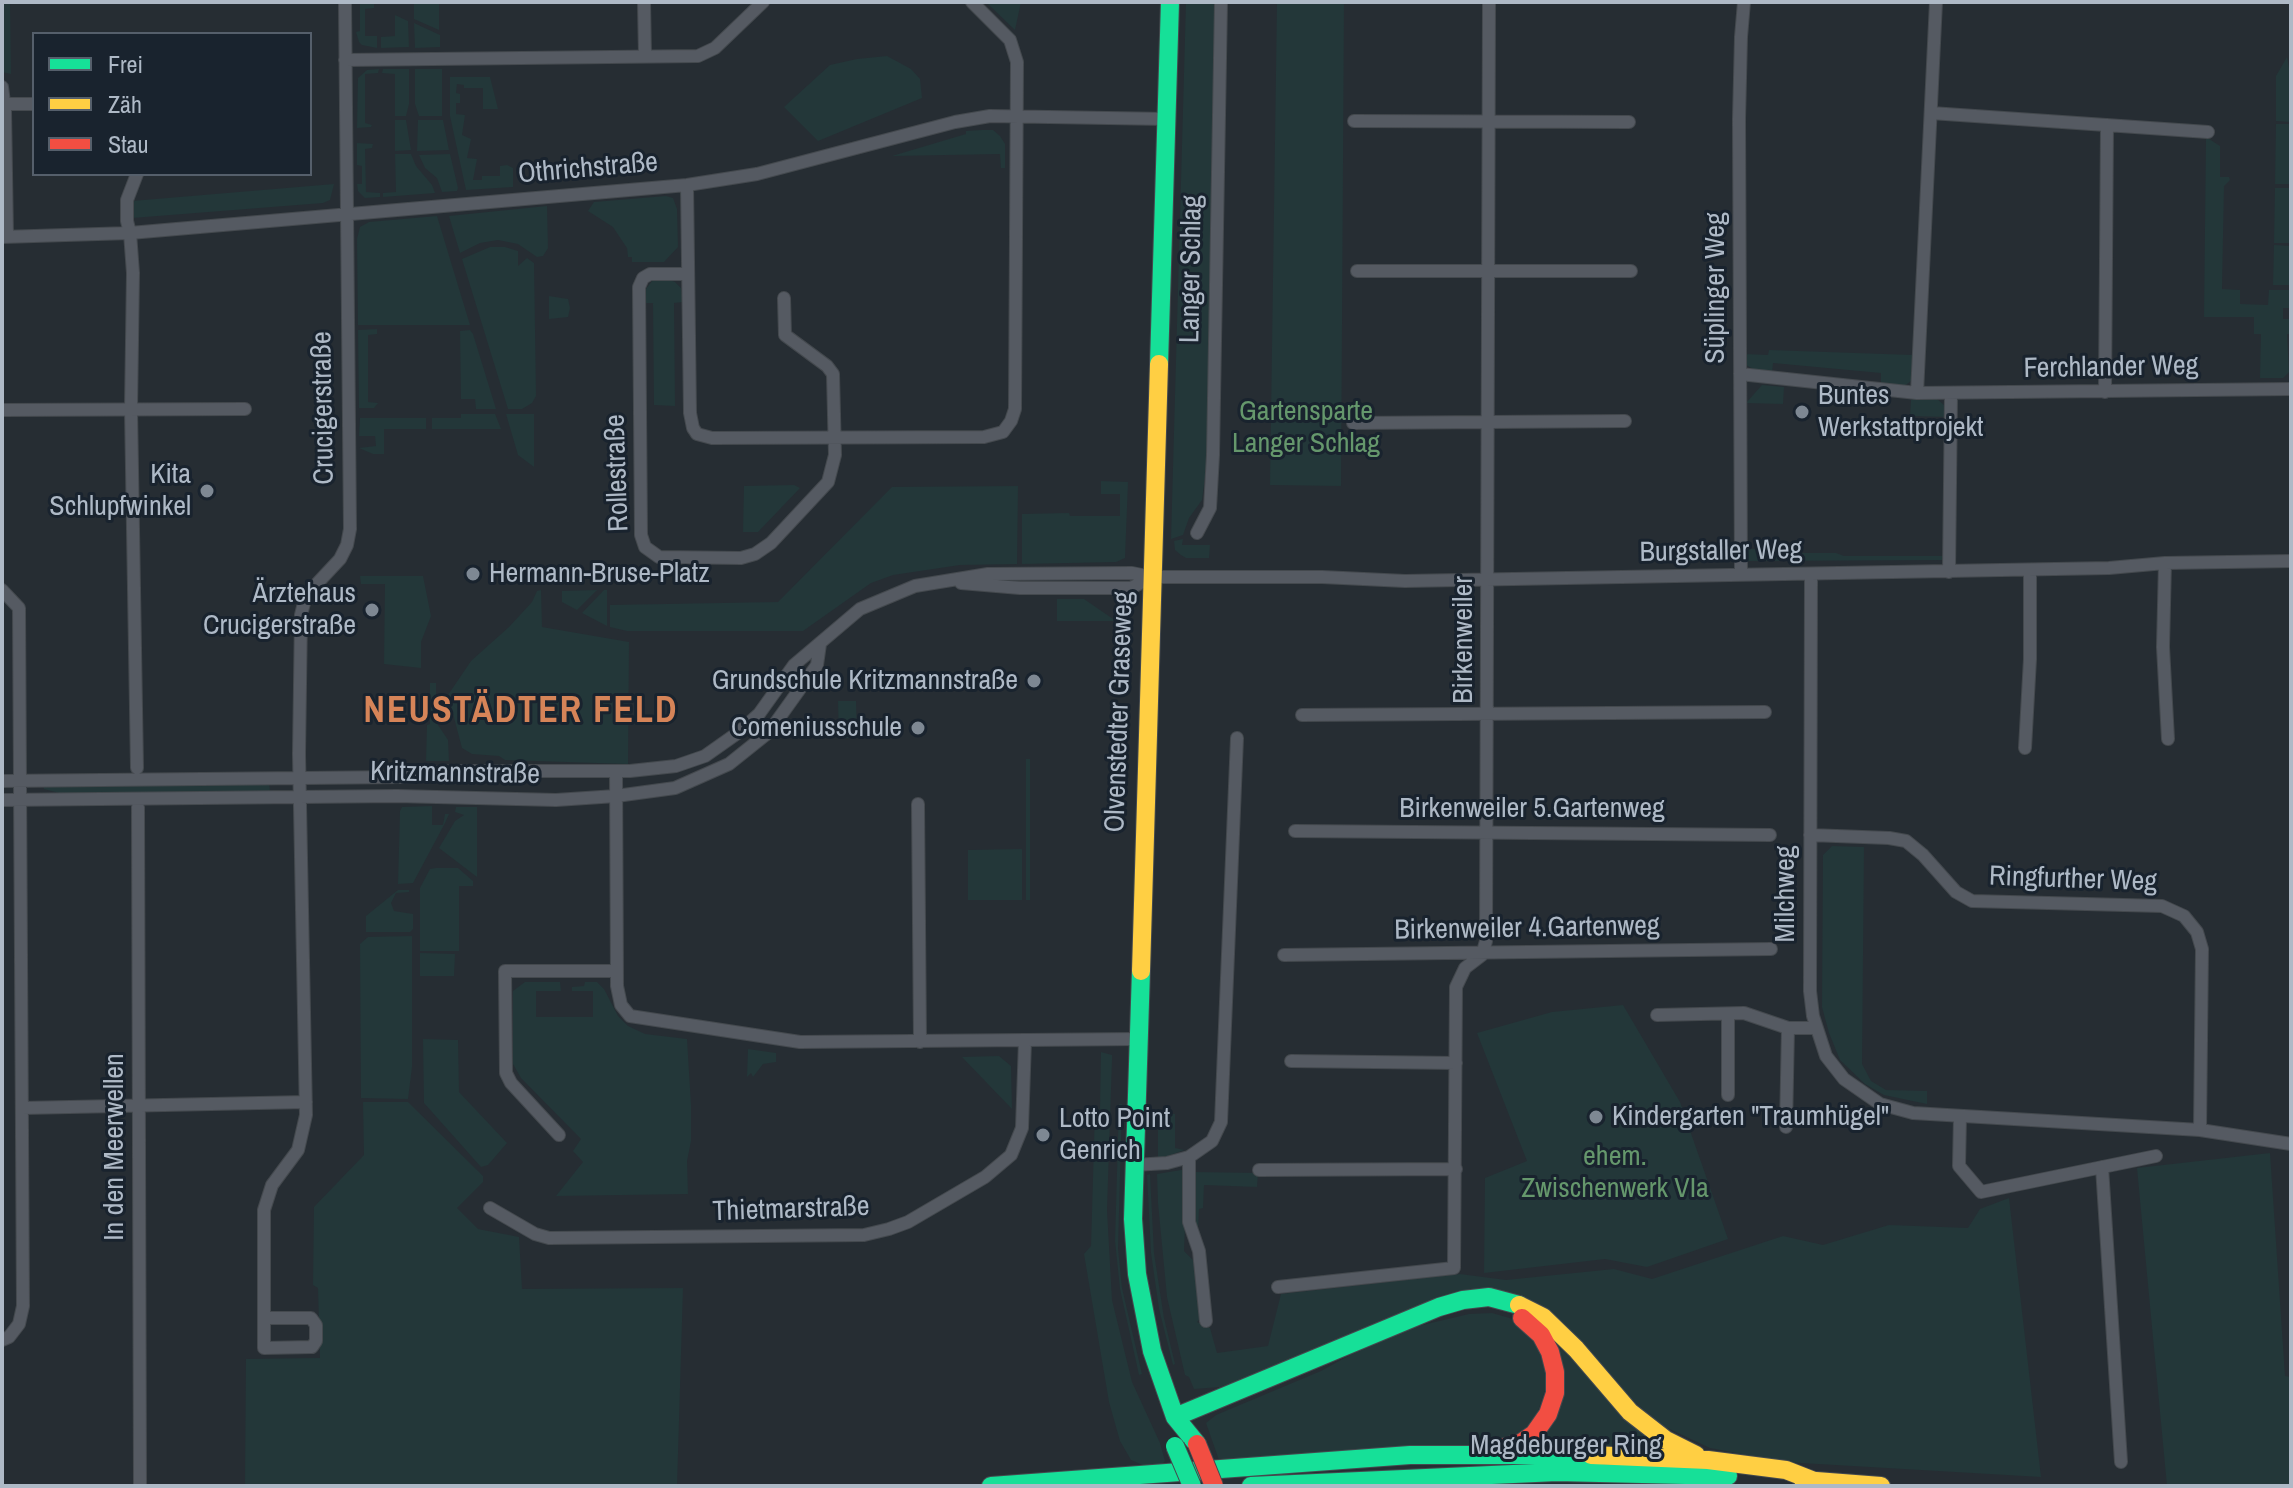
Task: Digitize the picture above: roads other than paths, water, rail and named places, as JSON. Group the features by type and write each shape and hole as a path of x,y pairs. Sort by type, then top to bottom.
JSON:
{"main road":[{"name":"Olvenstedter Graseweg","path":"1170,2 1137,1039 1134,1235 1140,1296 1152,1351 1175,1417"},
{"path":"1175,1417 1428,1313 1463,1300 1489,1297 1511,1301 1532,1310 1551,1324 1636,1418 1666,1440 1708,1460"},
{"path":"1428,1313 1483,1306 1508,1310 1522,1317 1541,1335 1553,1362 1556,1382 1552,1405 1534,1434 1515,1446 1480,1449 1465,1455"},
{"path":"1175,1417 1197,1444 1214,1486"},
{"path":"1175,1417 1175,1446 1192,1486"},
{"path":"991,1486 1354,1459 1465,1455 1609,1455 1708,1460 1786,1470 1814,1481"},
{"name":"Magdeburger Ring","path":"1251,1486 1557,1472 1670,1474 1881,1486"}],"street":[{"name":"Crucigerstraße","path":"264,1318 311,1318 316,1325 316,1341 312,1347 264,1348 264,1318 265,1203 272,1185 300,1145 306,1102 300,797 301,615 311,590 340,559 350,529 345,2"},
{"path":"644,2 645,56"},
{"path":"345,60 691,57 715,48 763,2"},
{"path":"687,185 690,413 695,432 712,438 984,437 1000,433 1010,423 1015,409 1018,69 1014,49 1006,36 972,2"},
{"name":"Langer Schlag","path":"1197,533 1210,508 1213,455 1221,2"},
{"name":"Birkenweiler","path":"1482,955 1486,941 1487,833 1489,2"},
{"name":"Süplinger Weg","path":"1741,575 1739,119 1744,2"},
{"path":"1917,393 1936,2"},
{"name":"Othrichstraße","path":"2,87 5,104 4,237 130,233 687,185 757,174 969,119 1016,116 1087,120 1167,119"},
{"path":"5,104 32,104"},
{"path":"1931,113 2208,132"},
{"path":"1354,121 1629,122"},
{"path":"2105,392 2107,125"},
{"path":"136,176 127,200 127,221 133,273 131,409 137,768"},
{"path":"1357,271 1631,271"},
{"name":"Rollestraße","path":"688,274 650,274 643,278 639,287 641,535 648,550 662,558 741,558 763,550 826,484 834,467 833,374 827,366 785,335 784,298"},
{"name":"Ferchlander Weg","path":"1740,374 1951,394 2291,389"},
{"path":"1949,572 1951,394"},
{"path":"2,410 245,409"},
{"path":"1353,423 1625,421"},
{"name":"Burgstaller Weg","path":"1152,577 1488,580 1949,572 2291,561"},
{"path":"2165,563 2163,673 2168,739"},
{"path":"2025,748 2030,659 2030,570"},
{"name":"Kritzmannstraße","path":"2,781 425,776 453,771 616,771 676,766 718,748 759,714 794,665 844,621 871,603 915,586 988,574 1132,573 1152,577"},
{"name":"Milchweg","path":"1811,574 1810,991 1816,1028 1826,1056 1844,1079 1870,1100 1902,1111 2200,1130 2291,1144"},
{"path":"2,590 19,608 23,1306 19,1324 9,1337 2,1340"},
{"name":"Kritzmannstraße","path":"2,800 300,797 556,800 675,788 729,764 769,732 817,665 820,644"},
{"path":"1302,715 1765,712"},
{"path":"1134,1165 1167,1163 1189,1157 1212,1141 1221,1122 1237,738"},
{"path":"616,771 617,971 621,1005 628,1014 639,1019 786,1041 1137,1039"},
{"path":"918,804 920,1042"},
{"name":"In den Meerwellen","path":"138,807 140,1486"},
{"name":"Birkenweiler 5.Gartenweg","path":"1295,831 1770,835"},
{"name":"Ringfurther Weg","path":"1810,835 1906,841 1958,894 1975,902 2162,906 2184,916 2197,932 2202,949 2200,1130"},
{"name":"Birkenweiler 4.Gartenweg","path":"1284,955 1482,955 1771,949"},
{"path":"1278,1287 1454,1268 1456,987 1465,968 1482,955"},
{"path":"559,1135 511,1083 506,1073 505,971 617,971"},
{"path":"1657,1015 1744,1013 1788,1028 1816,1028"},
{"path":"1728,1014 1728,1095"},
{"path":"1786,1127 1788,1028"},
{"name":"Thietmarstraße","path":"490,1208 535,1234 549,1238 877,1233 908,1222 951,1197 992,1173 1011,1155 1022,1128 1025,1041"},
{"path":"1291,1061 1456,1063"},
{"path":"22,1108 306,1102"},
{"path":"1960,1116 1959,1166 1981,1192 2156,1156"},
{"path":"1189,1157 1189,1222 1199,1251 1206,1321"},
{"path":"2102,1167 2121,1462"},
{"path":"1259,1170 1456,1169"}],"place":[{"name":"Buntes Werkstattprojekt","path":"1802,412"},
{"name":"Kita Schlupfwinkel","path":"207,491"},
{"name":"Hermann-Bruse-Platz","path":"473,574"},
{"name":"Ärztehaus Crucigerstraße","path":"372,610"},
{"name":"Grundschule Kritzmannstraße","path":"1034,681"},
{"name":"Comeniusschule","path":"918,728"},
{"name":"Kindergarten \"Traumhügel\"","path":"1596,1117"},
{"name":"Lotto Point Genrich","path":"1043,1135"}],"district":[{"name":"NEUSTÄDTER FELD","path":"521,712"}],"park label":[{"name":"Gartensparte Langer Schlag","path":"1306,428"},
{"name":"ehem. Zwischenwerk VIa","path":"1615,1173"}]}
